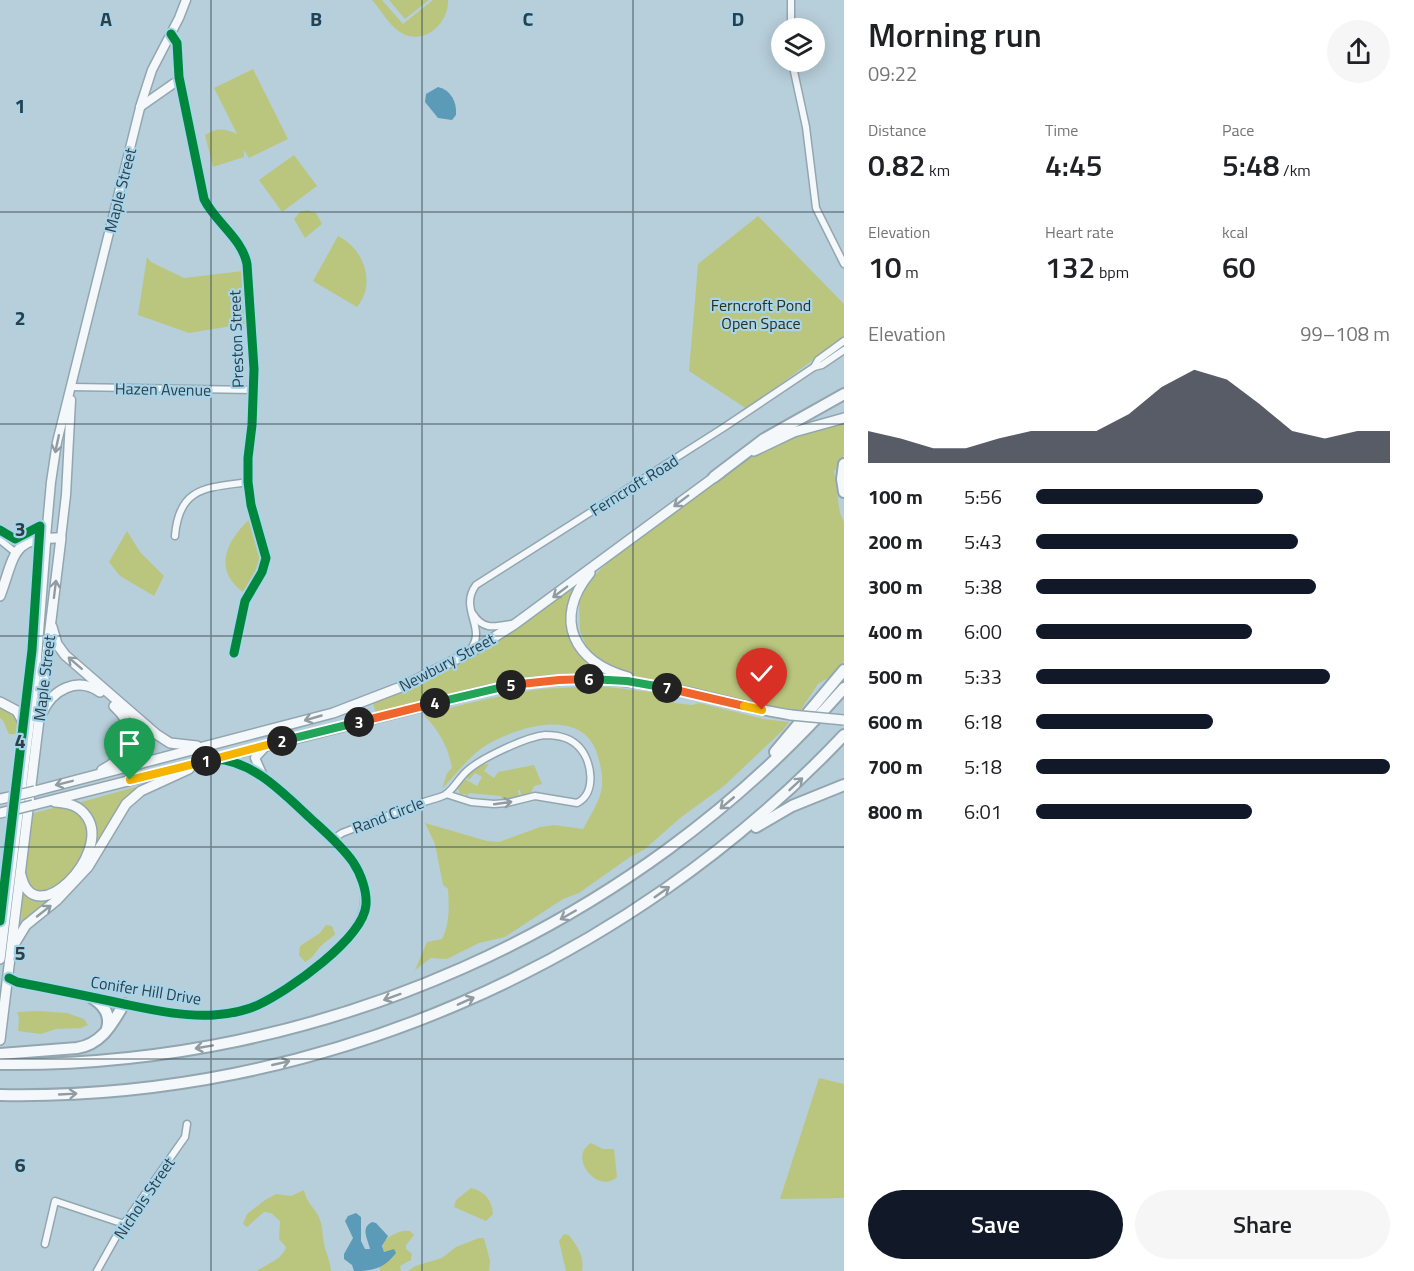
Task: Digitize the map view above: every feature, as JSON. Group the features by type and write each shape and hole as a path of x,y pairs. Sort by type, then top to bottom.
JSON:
{"highway":[{"path":"714,477 764,439 844,394"},
{"path":"844,464 842,479 844,492"},
{"path":"744,789 844,670"},
{"path":"0,1054 19,1059 122,1059 218,1045 304,1025 414,989 494,954 580,908 661,855 744,789 793,743 844,688"},
{"path":"686,875 764,813 844,735"},
{"path":"5,1096 95,1093 175,1084 263,1068 369,1038 444,1011 534,969 621,919 778,814 806,800 844,786"},
{"path":"92,998 103,1005 106,1012 109,1022 106,1032"},
{"path":"0,1064 85,1047 99,1040 124,1004"}],"main road":[{"name":"Maple Street","path":"0,1040 20,871 33,731 53,463 140,107 152,70 186,0"},
{"path":"140,107 180,79"},
{"name":"Maple Street","path":"0,959 61,538 66,495 72,387"},
{"name":"Newbury Street","path":"0,799 208,746 352,706 406,685 463,657 515,624 714,477 755,450 814,425 844,418"},
{"path":"0,596 16,553 21,546 29,541 46,537 61,538"},
{"path":"607,557 587,576 577,594 571,618 575,640 589,659 602,668 615,674 666,687"},
{"path":"51,617 55,638 65,655 163,740 178,745 208,746"},
{"name":"Newbury Street","path":"0,813 484,690 521,683 587,679 627,681 666,687 791,715 844,720"},
{"path":"0,702 17,711 33,731 51,697 66,687 75,685 92,687 122,713 131,729 129,742 123,754 105,769 83,778"},
{"path":"265,779 255,758 266,746"},
{"path":"10,957 22,929 79,878 99,850 126,804 133,797 150,787 214,759"},
{"name":"Conifer Hill Drive","path":"7,981 189,1015 214,1015 233,1012 264,1002 330,956 361,920 366,907 364,886 357,868 343,850 289,797 265,779 234,762 214,759"},
{"path":"20,871 23,884 30,892 39,896 49,896 66,882 90,851 93,832 86,814 72,804 46,801"},
{"path":"0,931 5,919"}],"street":[{"path":"791,0 791,18"},
{"name":"Preston Street","path":"171,34 177,43 180,79 204,199 246,256 252,317 254,390 248,482 250,505 266,558 262,572 245,601 234,653"},
{"path":"794,72 806,127 816,208 844,264"},
{"name":"Ferncroft Road","path":"814,368 818,360 844,341"},
{"name":"Ferncroft Road","path":"463,657 477,638 469,601 471,594 482,581 844,350"},
{"name":"Hazen Avenue","path":"72,387 254,390"},
{"path":"175,536 179,512 191,496 209,488 248,482"},
{"path":"0,540 16,553"},
{"path":"471,611 477,621 486,626 515,624"},
{"name":"Rand Circle","path":"332,840 342,833 446,794 467,770 477,763 510,747 544,735 561,736 576,744 585,758 590,776 589,792 577,803 535,796 494,804 471,802 446,794"},
{"name":"Nichols Street","path":"97,1271 124,1224 184,1137 187,1124"},
{"path":"45,1244 56,1202 124,1224"}],"green space":[{"path":"372,0 382,0 403,24 433,0 448,0 447,9 439,25 426,35 417,37 409,36 396,29"},
{"path":"389,0 429,0 405,19"},
{"path":"253,69 288,139 249,158 244,150 244,157 213,167 205,135 221,130 237,134 214,88"},
{"path":"294,155 317,186 282,212 259,180"},
{"path":"307,210 316,213 322,224 305,238 294,219 300,212"},
{"name":"Ferncroft Pond Open Space","path":"758,216 844,304 844,337 747,409 689,371 698,264"},
{"path":"338,236 354,249 364,267 366,287 357,307 313,281"},
{"path":"147,257 151,262 184,278 243,271 250,323 189,333 138,315"},
{"path":"844,421 844,455 834,472 840,513 844,522 844,661 833,675 818,684 800,711 754,704 630,675 598,660 587,648 580,631 579,603 588,582 610,560 751,456 781,440"},
{"path":"251,518 265,571 249,591 243,592 233,583 228,574 226,555 235,535"},
{"path":"127,531 140,552 164,576 154,596 120,576 109,562"},
{"path":"575,586 571,597 581,654 594,667 610,676 561,676 513,680 376,713 373,703 477,650"},
{"path":"590,685 660,693 675,703 692,705 699,703 764,719 789,722 724,786 680,818 645,849 579,893 563,899 505,937 479,943 447,959 431,958 415,970 427,942 442,939 448,915 448,889 443,885 435,844 425,823 487,841 499,842 540,827 554,825 583,829 597,803 602,784 599,760 592,743 581,732 568,726 552,725 535,726 518,731 488,744 470,759 442,789 447,773 452,768 442,739 424,715 520,692"},
{"path":"0,704 10,710 16,718 20,737 16,734 9,734 0,718"},
{"path":"489,764 484,771 494,778 498,772 534,765 542,784 534,786 531,793 521,795 518,790 519,796 502,801 501,796 469,793 466,798 466,794 460,794 458,788 465,779 477,786 482,777 475,773 469,780 466,777 480,765"},
{"path":"146,784 95,847 95,827 78,803"},
{"path":"57,807 75,809 88,823 86,853 60,885 44,894 28,887 24,876 31,814"},
{"path":"23,890 38,899 53,897 55,899 21,926"},
{"path":"326,925 332,926 335,934 305,962 299,955 300,946 320,933"},
{"path":"17,1012 67,1013 84,1019 88,1025 81,1028 56,1029 41,1034 18,1031"},
{"path":"819,1078 844,1084 844,1198 780,1199"},
{"path":"591,1143 603,1149 614,1149 617,1177 609,1181 602,1181 594,1178 588,1172 582,1157 584,1149"},
{"path":"471,1188 484,1194 491,1205 493,1214 486,1221 454,1207 456,1200"},
{"path":"304,1190 321,1223 331,1271 257,1271 278,1258 286,1247 279,1239 280,1221 271,1213 264,1212 247,1227 243,1224 247,1214 276,1194 291,1196"},
{"path":"402,1231 410,1231 414,1235 406,1245 406,1249 412,1254 411,1260 400,1266 401,1271 381,1271 379,1268 394,1256 390,1250 385,1252 383,1250 384,1243 388,1238"},
{"path":"564,1234 569,1235 580,1252 582,1271 566,1271 559,1241"},
{"path":"484,1238 490,1261 489,1271 408,1271 415,1266 442,1258 456,1247"}],"water":[{"path":"438,87 450,94 454,101 456,115 452,120 438,118 425,102 426,94"},
{"path":"356,1213 361,1217 361,1241 365,1249 370,1249 366,1227 372,1222 376,1223 388,1236 382,1246 384,1252 394,1249 396,1253 387,1263 377,1268 354,1271 352,1265 344,1259 344,1254 353,1238 345,1221 348,1216"}],"cycle path":[{"path":"171,34 177,43 179,77 204,199 240,246 247,264 254,369 248,482 251,505 266,558 262,572 245,601 234,653"},
{"path":"0,530 15,539 40,526 32,650 0,921"},
{"path":"9,978 17,982 157,1011 191,1015 219,1015 248,1009 271,998 305,976 338,948 362,918 366,905 363,883 353,862 332,838 266,779 241,765 214,759"}],"route":[{"path":"130,780 484,690 530,682 587,679 647,684 762,710"}]}
